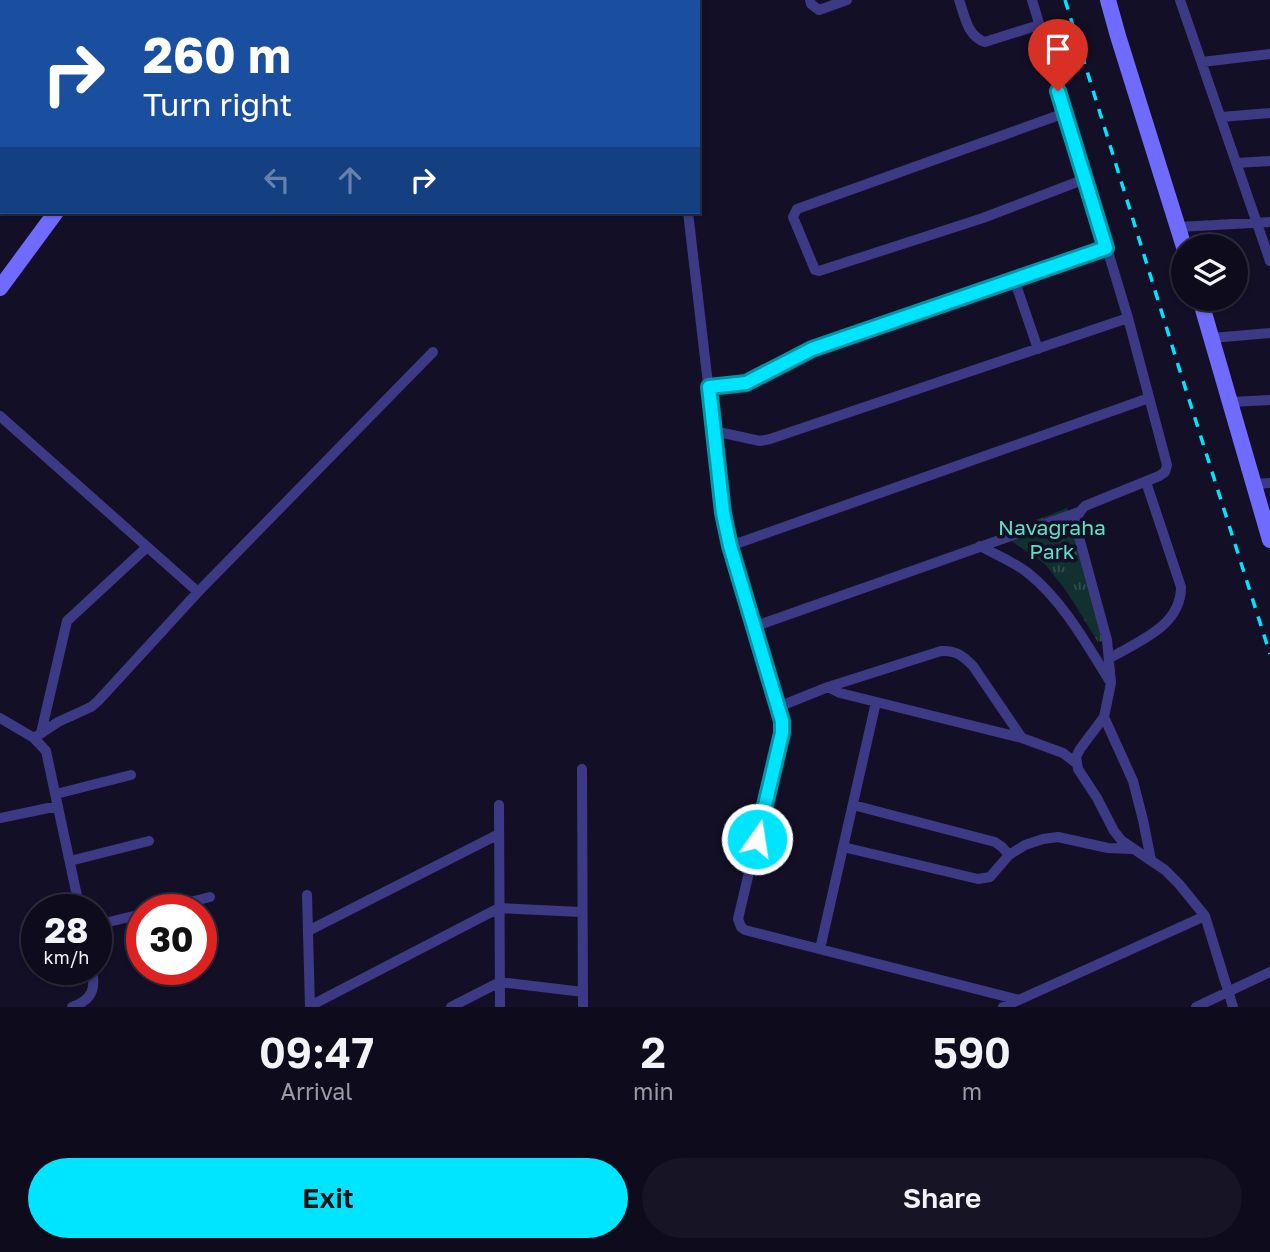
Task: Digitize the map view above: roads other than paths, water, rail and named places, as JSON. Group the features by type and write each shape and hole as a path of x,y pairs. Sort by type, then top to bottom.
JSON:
{"street":[{"path":"810,0 819,10 847,0"},
{"path":"959,0 971,32 980,41 985,42 1039,25"},
{"path":"1032,0 1128,318 1167,465 1165,472 1159,476 1085,506 1076,519 1107,640 1111,683 1104,717 1080,749 1076,763 1122,841 1151,860 1179,884 1205,916 1233,1007"},
{"path":"1108,0 1180,234"},
{"path":"1180,0 1270,261"},
{"path":"1202,62 1270,54"},
{"path":"1065,113 797,209 793,217 814,270 819,271 983,218 1085,180"},
{"path":"1221,117 1270,113"},
{"path":"1236,163 1270,161"},
{"path":"0,288 55,214"},
{"path":"688,214 723,513 730,546 782,721 782,733 738,919 741,927 1019,1000"},
{"path":"1178,227 1270,222"},
{"path":"709,387 746,383 812,349 1106,248"},
{"path":"1014,279 1038,349"},
{"path":"1204,311 1231,402 1262,483 1270,540"},
{"path":"714,431 760,440 770,439 1128,318"},
{"path":"1212,338 1270,333"},
{"path":"38,735 58,722 92,707 198,592 433,352"},
{"path":"730,546 1149,398"},
{"path":"1231,402 1270,400"},
{"path":"0,416 198,592"},
{"path":"1110,658 1160,628 1178,607 1181,597 1181,587 1146,482"},
{"path":"753,627 1079,512"},
{"path":"980,546 1026,571 1049,592 1111,683"},
{"path":"38,735 67,621 147,547"},
{"path":"778,707 828,687 941,651 956,652 973,666 1022,738"},
{"path":"828,687 840,693 1022,738 1063,753 1076,763"},
{"path":"820,949 876,702"},
{"path":"1104,717 1133,781 1151,860"},
{"path":"0,718 38,735 46,751 77,894"},
{"path":"582,769 583,1007"},
{"path":"56,794 131,775"},
{"path":"499,805 500,1007"},
{"path":"853,805 995,842 1009,855"},
{"path":"0,818 58,806"},
{"path":"308,931 499,834"},
{"path":"843,847 978,879 990,877 1009,855 1025,845 1043,839 1058,837 1108,848 1133,849"},
{"path":"70,861 149,841"},
{"path":"307,895 310,1006 499,908 581,912"},
{"path":"1003,1007 1205,916"},
{"path":"1196,1007 1270,972"},
{"path":"451,1007 500,982 583,992"},
{"path":"72,1007 91,994 95,985"}],"railway":[{"path":"1065,0 1270,654"}],"park label":[{"name":"Navagraha Park","path":"1052,539"}]}
